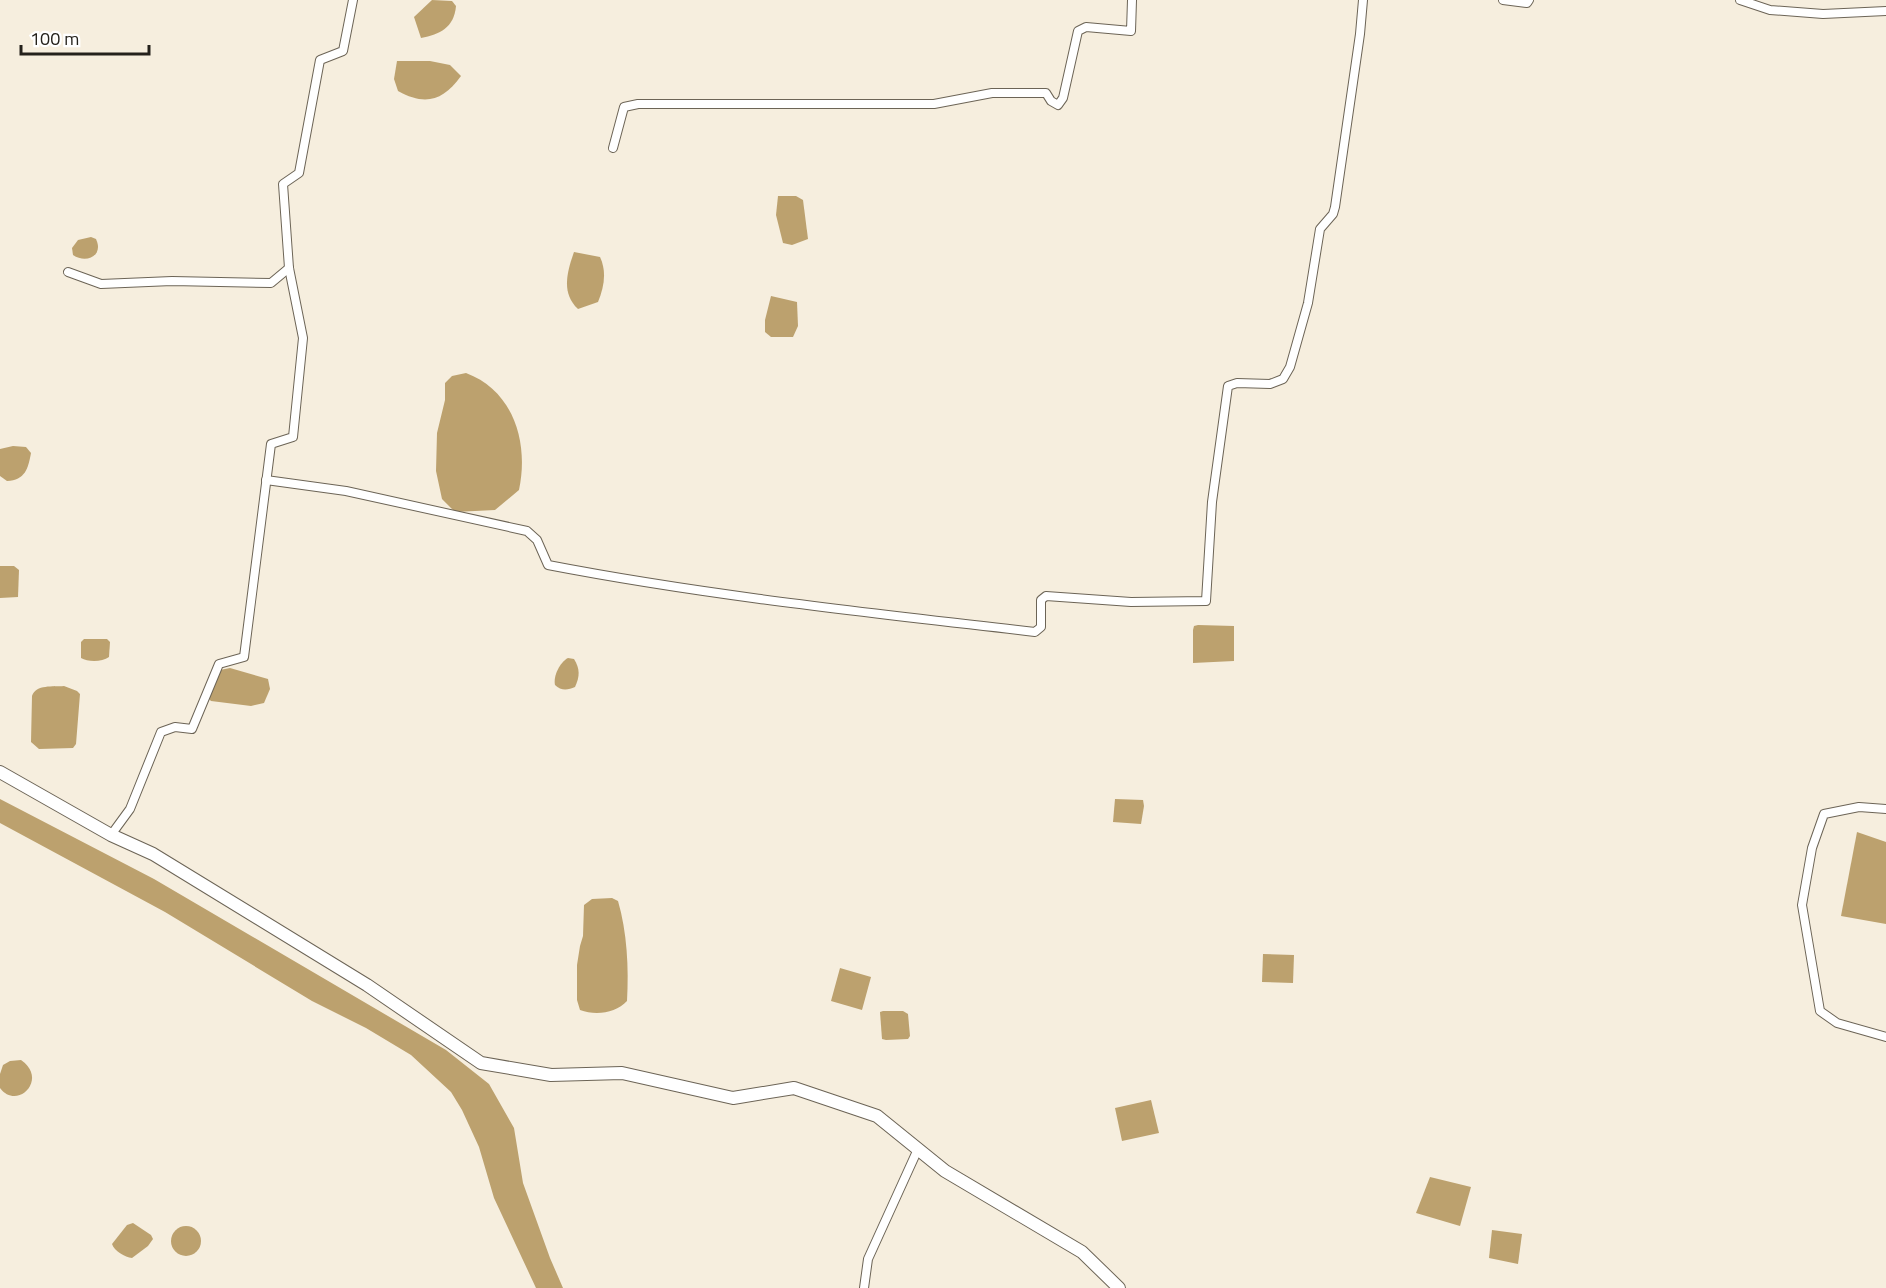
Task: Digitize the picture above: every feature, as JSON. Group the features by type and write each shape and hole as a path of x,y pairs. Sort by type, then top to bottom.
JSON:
{"main road":[{"path":"0,772 111,835 153,854 367,985 481,1063 551,1074 622,1072 732,1098 794,1088 877,1116 945,1171 1082,1252 1119,1288"}],"street":[{"path":"111,835 130,809 161,732 176,727 192,729 219,664 244,657 271,444 293,437 303,338 289,268 284,184 299,173 320,60 343,51 353,0"},
{"path":"613,148 624,107 638,105 934,104 992,93 1024,92 1046,93 1051,101 1058,105 1063,98 1078,31 1086,27 1131,31 1132,0"},
{"path":"266,480 345,491 526,531 537,540 548,565 787,602 1035,632 1041,627 1041,600 1046,596 1131,602 1206,601 1212,502 1228,386 1237,383 1270,384 1283,379 1290,367 1308,303 1320,229 1333,214 1335,207 1363,0"},
{"path":"1503,0 1527,3 1528,0"},
{"path":"1740,0 1770,10 1791,12 1823,14 1886,11"},
{"path":"68,272 101,284 172,281 247,284 271,283 289,268"},
{"path":"1886,809 1859,807 1824,814 1812,848 1802,905 1820,1011 1837,1023 1886,1037"},
{"path":"864,1288 868,1259 918,1149"}],"shaded area":[{"path":"432,0 452,1 456,6 455,14 445,29 421,38 414,17"},
{"path":"397,61 430,61 450,65 461,76 440,96 425,99 408,96 398,91 394,79"},
{"path":"778,196 796,196 803,200 808,239 792,245 783,243 776,215"},
{"path":"91,237 96,239 98,245 96,254 83,259 73,255 72,248 78,240"},
{"path":"574,252 600,257 604,274 598,302 578,309 567,289 569,267"},
{"path":"771,296 797,302 798,326 793,337 771,337 765,332 765,320"},
{"path":"466,373 482,381 496,392 514,421 519,437 522,472 519,490 495,510 455,512 442,499 436,471 437,433 445,400 445,383 452,376"},
{"path":"13,446 26,447 31,453 25,473 7,481 0,476 0,449"},
{"path":"0,566 14,566 19,570 18,597 0,598"},
{"path":"1194,626 1234,626 1234,661 1193,663 1193,630"},
{"path":"84,639 107,639 110,642 109,657 95,661 81,658 81,642"},
{"path":"568,658 574,659 578,676 575,687 562,689 555,685 555,678 560,666"},
{"path":"230,668 268,679 270,689 264,703 251,706 211,701 208,698 220,670"},
{"path":"64,686 80,694 76,744 73,748 39,749 31,742 32,696 41,688"},
{"path":"0,799 154,879 446,1050 489,1084 514,1128 523,1183 563,1288 536,1288 494,1198 479,1147 462,1110 451,1092 411,1055 366,1028 312,1001 165,912 0,823"},
{"path":"1115,799 1143,800 1141,824 1113,822"},
{"path":"1857,832 1886,842 1886,924 1841,916"},
{"path":"612,898 618,901 625,938 627,1001 612,1011 586,1012 580,1010 577,1000 577,965 583,936 584,905 592,899"},
{"path":"1263,954 1294,955 1293,983 1262,982"},
{"path":"840,968 871,977 862,1010 831,1001"},
{"path":"903,1011 908,1014 910,1036 908,1039 882,1039 880,1012"},
{"path":"21,1060 29,1068 32,1076 31,1083 21,1094 14,1096 7,1094 0,1088 0,1074 3,1065 10,1061"},
{"path":"1151,1100 1159,1133 1122,1141 1115,1108"},
{"path":"1430,1177 1471,1187 1460,1226 1416,1213"},
{"path":"133,1223 151,1235 153,1239 148,1246 132,1258 120,1253 112,1244 127,1225"},
{"path":"186,1226 197,1230 201,1241 197,1252 186,1256 175,1252 171,1241 175,1230"},
{"path":"1492,1230 1522,1234 1518,1264 1489,1258"}]}
